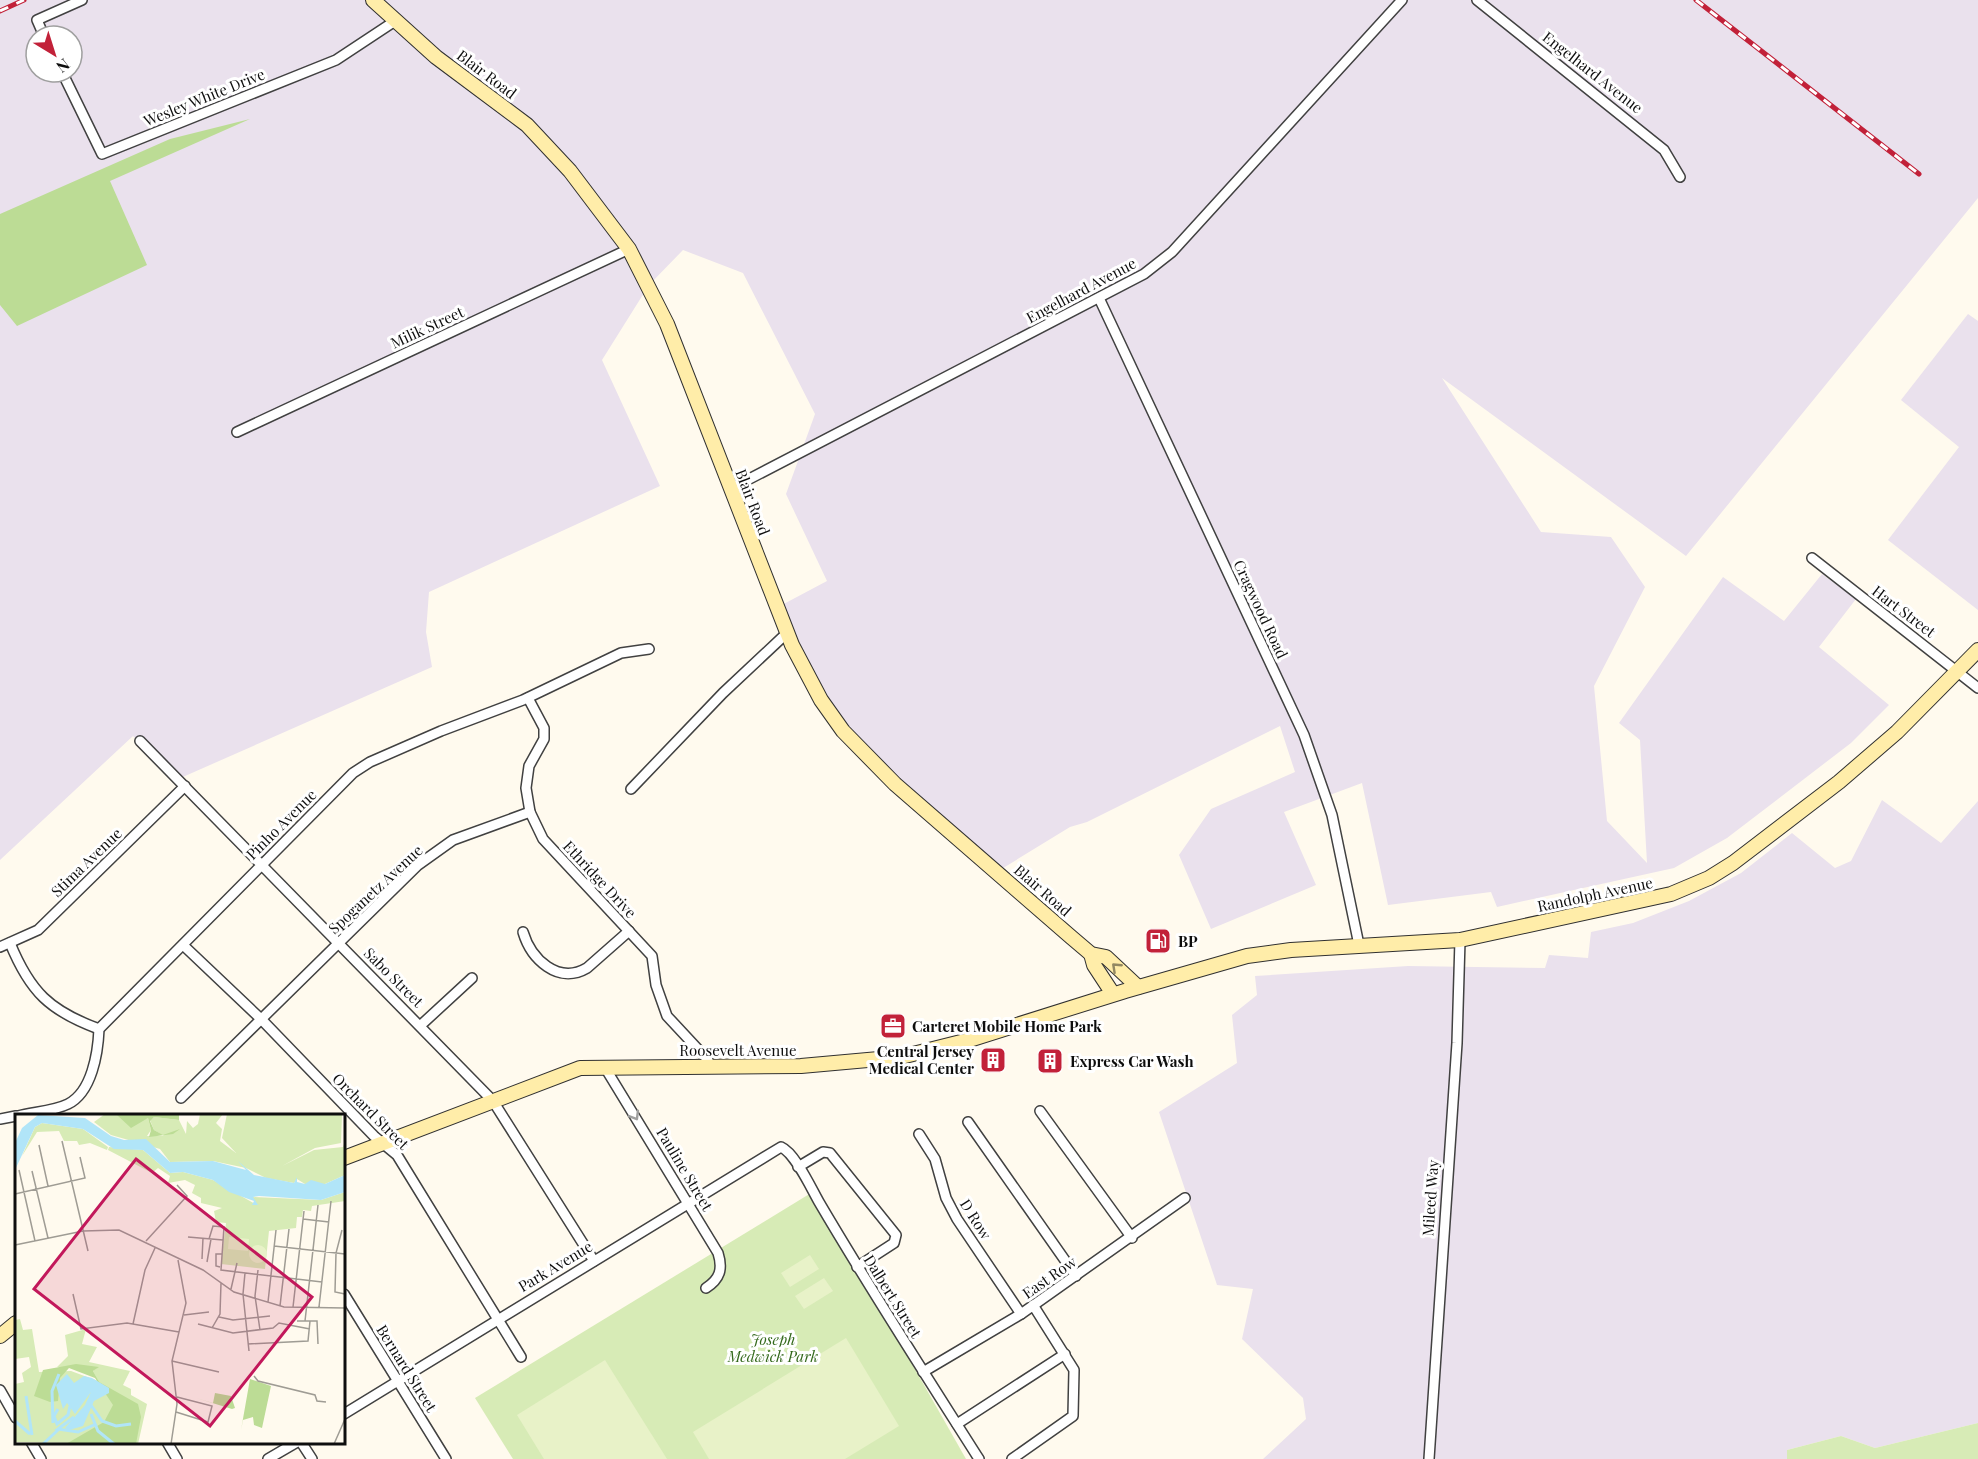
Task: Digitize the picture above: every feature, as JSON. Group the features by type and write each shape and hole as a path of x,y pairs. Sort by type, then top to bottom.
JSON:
{"main road":[{"name":"Blair Road","path":"373,0 436,57 527,125 570,171 629,249 667,324 730,489 802,667 821,700 867,759 1091,954 1106,957 1138,987"},
{"name":"Randolph Avenue","path":"1138,987 1246,956 1278,951 1460,940 1651,900 1709,878 1771,836 1857,768 1978,650"},
{"path":"1091,954 1113,994"},
{"name":"Roosevelt Avenue","path":"345,1158 572,1070 604,1066 840,1065 901,1057 969,1040 1138,987"},
{"path":"0,1336 15,1324"}],"street":[{"path":"39,24 37,20 82,0"},
{"name":"Engelhard Avenue","path":"730,489 1144,274 1172,252 1402,0"},
{"name":"Engelhard Avenue","path":"1477,0 1664,150 1680,177"},
{"name":"Wesley White Drive","path":"68,84 102,154 336,60 395,21"},
{"name":"Milik Street","path":"237,432 629,249"},
{"name":"Cragwood Road","path":"1099,298 1311,752 1332,815 1359,945"},
{"name":"Hart Street","path":"1812,558 1978,688"},
{"path":"631,789 723,693 788,632"},
{"name":"Pinho Avenue","path":"99,1029 352,773 370,762 441,731 528,698 621,653 649,649"},
{"name":"Ethridge Drive","path":"528,698 544,728 544,740 529,766 527,777 526,798 530,812 552,850 652,957 656,985 667,1016 708,1060 709,1067"},
{"name":"Sabo Street","path":"140,741 338,944 421,1025 493,1101 594,1261"},
{"name":"Stima Avenue","path":"0,947 38,930 185,786"},
{"name":"Spoganetz Avenue","path":"182,1098 418,865 453,840 530,812"},
{"path":"523,932 528,949 541,963 566,974 579,972 586,968 629,931"},
{"name":"Mileed Way","path":"1430,1459 1457,1043 1460,940"},
{"path":"10,943 25,973 47,1003 66,1015 99,1029 98,1044 81,1094 67,1105 26,1114"},
{"name":"Orchard Street","path":"183,945 262,1020 382,1143 397,1155 521,1357"},
{"path":"421,1025 471,978"},
{"name":"Pauline Street","path":"604,1066 718,1253 721,1263 716,1282 706,1288"},
{"path":"1040,1111 1132,1238"},
{"path":"0,1119 15,1116"},
{"path":"968,1122 1076,1276"},
{"name":"D Row","path":"919,1134 935,1160 946,1198 957,1219 1021,1314"},
{"name":"Park Avenue","path":"345,1413 775,1149 784,1148"},
{"name":"Dalbert Street","path":"784,1148 979,1459"},
{"path":"798,1167 823,1152 830,1153 896,1235 894,1243 857,1267"},
{"name":"East Row","path":"923,1372 1021,1314 1132,1238 1185,1198"},
{"name":"Bernard Street","path":"345,1295 446,1459"},
{"path":"1012,1459 1073,1416 1074,1370 1033,1305"},
{"path":"957,1424 1065,1354"},
{"path":"0,1390 15,1416"},
{"path":"32,1444 41,1459"},
{"path":"168,1444 177,1459"},
{"path":"268,1459 297,1444"},
{"path":"300,1444 312,1459"}],"shaded area":[{"path":"0,0 1978,0 1978,198 1686,556 1442,378 1541,532 1611,537 1645,587 1594,686 1607,821 1647,863 1640,740 1619,723 1723,577 1784,621 1822,574 1856,599 1819,647 1889,705 1851,743 1727,838 1674,868 1497,907 1491,892 1388,905 1362,783 1284,812 1316,885 1211,929 1179,855 1211,809 1295,772 1280,726 1087,822 1070,827 995,873 830,716 778,607 827,581 786,494 815,414 743,273 683,250 649,285 602,360 660,486 429,592 426,632 432,667 176,780 133,736 0,860"},
{"path":"1968,314 1978,321 1978,610 1888,540 1959,447 1901,400"},
{"path":"1882,800 1941,843 1978,801 1978,1423 1875,1448 1841,1436 1787,1450 1787,1459 1263,1459 1306,1419 1303,1398 1242,1339 1253,1289 1217,1285 1159,1112 1237,1063 1232,1015 1257,995 1255,976 1408,966 1545,968 1549,955 1588,958 1591,932 1633,923 1689,901 1741,873 1792,833 1835,868 1851,861"}],"green space":[{"path":"250,119 110,181 147,265 17,326 0,305 0,214 170,139"},
{"name":"Joseph Medwick Park","path":"811,1193 857,1267 966,1459 513,1459 475,1398"},
{"path":"810,1255 819,1269 790,1287 781,1273"},
{"path":"824,1278 833,1291 804,1309 795,1296"},
{"path":"846,1338 899,1426 845,1459 709,1459 693,1432"},
{"path":"605,1360 667,1459 544,1459 517,1415"},
{"path":"1978,1423 1978,1459 1787,1459 1787,1450 1841,1436 1875,1448"}],"railway":[{"path":"0,11 24,0"},
{"path":"1696,0 1919,174"}],"place":[{"name":"BP","path":"1158,941"},
{"name":"Carteret Mobile Home Park","path":"893,1026"},
{"name":"Central Jersey Medical Center","path":"993,1060"},
{"name":"Express Car Wash","path":"1050,1061"}]}
